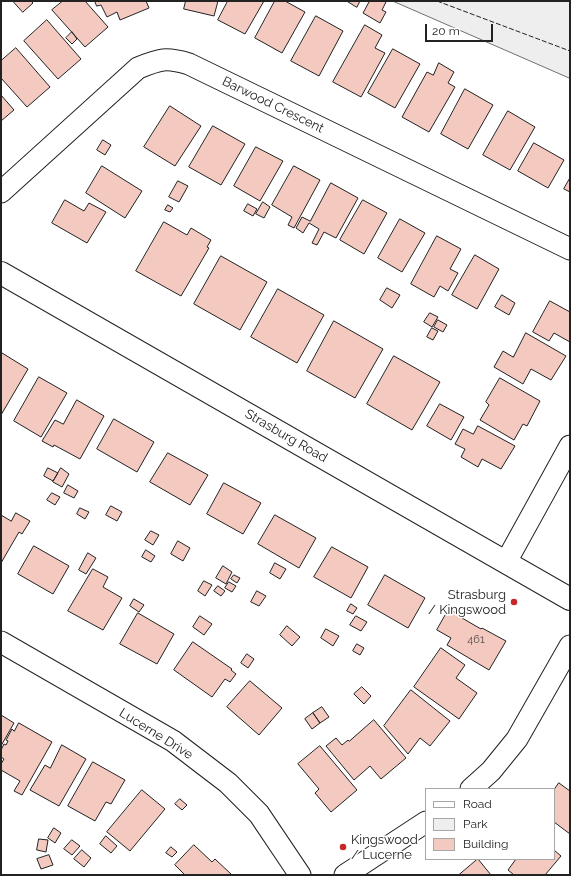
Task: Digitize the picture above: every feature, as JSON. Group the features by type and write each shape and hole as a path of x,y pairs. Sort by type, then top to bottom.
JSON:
{"street":[{"name":"Barwood Crescent","path":"1,192 138,68 158,60 176,60 190,64 570,249"},
{"name":"Strasburg Road","path":"1,273 570,599"},
{"path":"506,562 570,446"},
{"name":"Lucerne Drive","path":"1,642 173,741 228,783 259,814 300,875"},
{"path":"472,788 491,771 517,739 570,646"},
{"path":"345,875 425,823"}],"green space":[{"path":"393,1 570,1 570,78"}],"building":[{"path":"13,1 31,1 33,3 23,12"},
{"path":"63,1 85,1 108,27 85,47 52,10"},
{"path":"95,1 146,1 149,8 120,20 117,12 107,17 101,5 97,6"},
{"path":"186,1 218,1 214,16 184,9"},
{"path":"228,1 264,1 245,34 218,20"},
{"path":"275,1 285,1 305,12 282,53 255,38"},
{"path":"347,1 360,1 357,7"},
{"path":"368,1 386,2 382,10 386,12 380,23 363,13 369,2"},
{"path":"316,16 343,31 319,76 291,61"},
{"path":"47,20 81,59 58,79 24,41"},
{"path":"365,25 382,35 375,48 385,53 361,97 333,82"},
{"path":"72,32 77,39 72,44 66,38"},
{"path":"16,48 50,87 27,107 1,78 1,61"},
{"path":"393,49 420,64 395,108 368,93"},
{"path":"439,63 454,72 448,83 455,87 429,132 402,117 427,72 433,75"},
{"path":"465,89 493,105 468,149 441,134"},
{"path":"1,95 14,110 1,121"},
{"path":"170,106 201,126 175,166 144,147"},
{"path":"508,111 535,127 510,170 483,155"},
{"path":"213,126 245,144 221,185 189,167"},
{"path":"103,140 111,145 105,155 97,150"},
{"path":"534,143 564,160 548,188 518,171"},
{"path":"256,147 283,161 260,201 234,186"},
{"path":"102,166 142,191 125,218 86,193"},
{"path":"294,166 320,180 294,228 288,225 292,217 272,205"},
{"path":"570,178 570,192 564,189"},
{"path":"178,181 188,186 179,202 169,197"},
{"path":"331,183 358,198 336,238 324,232 317,245 312,243 319,229 309,223 303,233 296,228 302,217 310,221"},
{"path":"65,200 84,211 89,203 106,212 87,243 52,223"},
{"path":"363,200 387,213 364,254 340,240"},
{"path":"263,202 270,207 264,218 256,214"},
{"path":"248,204 257,209 253,216 244,211"},
{"path":"168,205 173,208 170,212 165,210"},
{"path":"400,219 425,233 402,272 378,258"},
{"path":"164,222 187,235 191,228 211,240 207,247 209,248 181,296 136,271"},
{"path":"437,236 461,249 450,269 458,273 448,291 440,286 434,297 411,284"},
{"path":"475,255 499,269 477,309 452,295"},
{"path":"221,256 267,282 240,330 194,304"},
{"path":"387,288 400,295 392,308 380,300"},
{"path":"278,289 324,315 297,363 251,337"},
{"path":"502,295 515,303 509,315 495,307"},
{"path":"550,301 570,312 570,342 554,333 549,341 533,332"},
{"path":"430,313 438,317 432,327 424,322"},
{"path":"438,320 447,325 443,332 434,327"},
{"path":"334,321 383,349 355,398 307,371"},
{"path":"432,328 438,331 433,340 427,337"},
{"path":"526,333 566,356 551,380 531,369 523,384 494,367 503,351 513,357"},
{"path":"2,353 28,369 1,415 1,354"},
{"path":"394,356 440,382 412,430 367,404"},
{"path":"39,377 67,393 41,437 14,421"},
{"path":"500,378 540,401 527,426 523,424 514,440 480,420 489,405 486,402"},
{"path":"77,400 104,416 80,459 54,445 53,447 42,441 55,420 63,424"},
{"path":"440,404 464,417 451,440 427,426"},
{"path":"114,419 154,442 137,472 97,449"},
{"path":"478,426 515,446 501,469 482,459 478,467 461,457 465,449 455,444 463,429 473,434"},
{"path":"168,453 208,475 190,505 150,482"},
{"path":"48,468 58,473 53,481 44,476"},
{"path":"61,468 69,474 62,487 53,482"},
{"path":"224,483 261,503 243,534 207,514"},
{"path":"68,485 78,491 74,498 64,493"},
{"path":"52,493 60,497 55,505 47,500"},
{"path":"111,506 122,512 117,521 106,515"},
{"path":"80,508 89,512 85,519 77,514"},
{"path":"16,513 30,521 22,534 19,532 1,563 1,515 11,521"},
{"path":"275,515 316,538 299,568 258,544"},
{"path":"151,531 159,535 153,545 145,540"},
{"path":"178,541 190,548 183,561 171,554"},
{"path":"34,546 69,566 53,594 18,574"},
{"path":"332,547 368,567 351,598 314,577"},
{"path":"146,550 155,556 151,562 142,557"},
{"path":"88,553 96,558 86,574 79,570"},
{"path":"275,563 286,569 280,579 270,573"},
{"path":"223,566 232,572 226,584 216,578"},
{"path":"93,569 108,577 103,587 122,598 103,630 68,611"},
{"path":"234,575 240,578 237,583 231,579"},
{"path":"385,575 425,598 408,628 368,605"},
{"path":"204,581 212,585 205,596 198,591"},
{"path":"229,582 236,586 232,592 225,588"},
{"path":"218,586 225,591 221,596 214,591"},
{"path":"257,591 266,596 259,606 251,602"},
{"path":"134,599 144,605 139,612 130,606"},
{"path":"351,604 357,608 353,614 347,611"},
{"path":"449,609 481,629 482,628 506,641 489,670 447,645 451,638 437,630"},
{"path":"138,613 174,634 157,664 120,644"},
{"path":"200,616 212,624 204,635 193,627"},
{"path":"356,616 367,622 361,631 350,625"},
{"path":"287,626 300,637 292,646 280,635"},
{"path":"326,629 339,636 333,646 321,638"},
{"path":"193,642 232,669 231,670 236,674 230,682 225,679 212,697 174,670"},
{"path":"357,644 364,648 360,655 353,651"},
{"path":"441,648 465,665 456,678 477,693 459,719 414,687"},
{"path":"247,654 254,659 248,668 241,663"},
{"path":"250,681 282,708 259,735 227,707"},
{"path":"362,687 371,696 364,704 354,694"},
{"path":"411,690 450,721 430,746 420,738 408,754 384,726"},
{"path":"322,707 329,717 320,723 313,713"},
{"path":"313,713 320,723 312,729 305,719"},
{"path":"1,715 14,723 1,746"},
{"path":"374,720 406,758 381,779 370,766 354,780 326,746 336,738 342,745"},
{"path":"19,723 52,742 22,795 14,791 20,781 1,770 1,764 4,759 1,757 1,750 4,744 6,745 8,741 6,740 12,729 14,731"},
{"path":"62,745 86,759 59,806 30,790 45,765 50,768"},
{"path":"320,746 357,790 331,812 315,793 319,789 298,764"},
{"path":"93,762 125,780 111,804 106,802 95,821 68,806"},
{"path":"559,783 570,791 570,834 555,823 555,789"},
{"path":"142,790 165,809 130,851 107,832"},
{"path":"180,799 187,805 182,810 175,804"},
{"path":"54,828 61,833 55,843 48,838"},
{"path":"106,836 117,846 111,853 100,844"},
{"path":"39,839 48,840 46,852 37,850"},
{"path":"72,840 80,846 72,855 64,849"},
{"path":"194,845 212,862 215,859 232,875 185,875 175,865"},
{"path":"171,847 177,852 172,857 166,853"},
{"path":"82,850 91,858 84,867 74,859"},
{"path":"555,851 561,856 545,875 514,875 508,870 515,860 555,860"},
{"path":"49,855 53,865 41,869 37,859"},
{"path":"477,860 479,860 491,875 459,875"}],"fence":[{"path":"437,1 570,51"}],"place":[{"name":"Strasburg / Kingswood","path":"514,602"},
{"name":"Kingswood / Lucerne","path":"343,847"}]}
